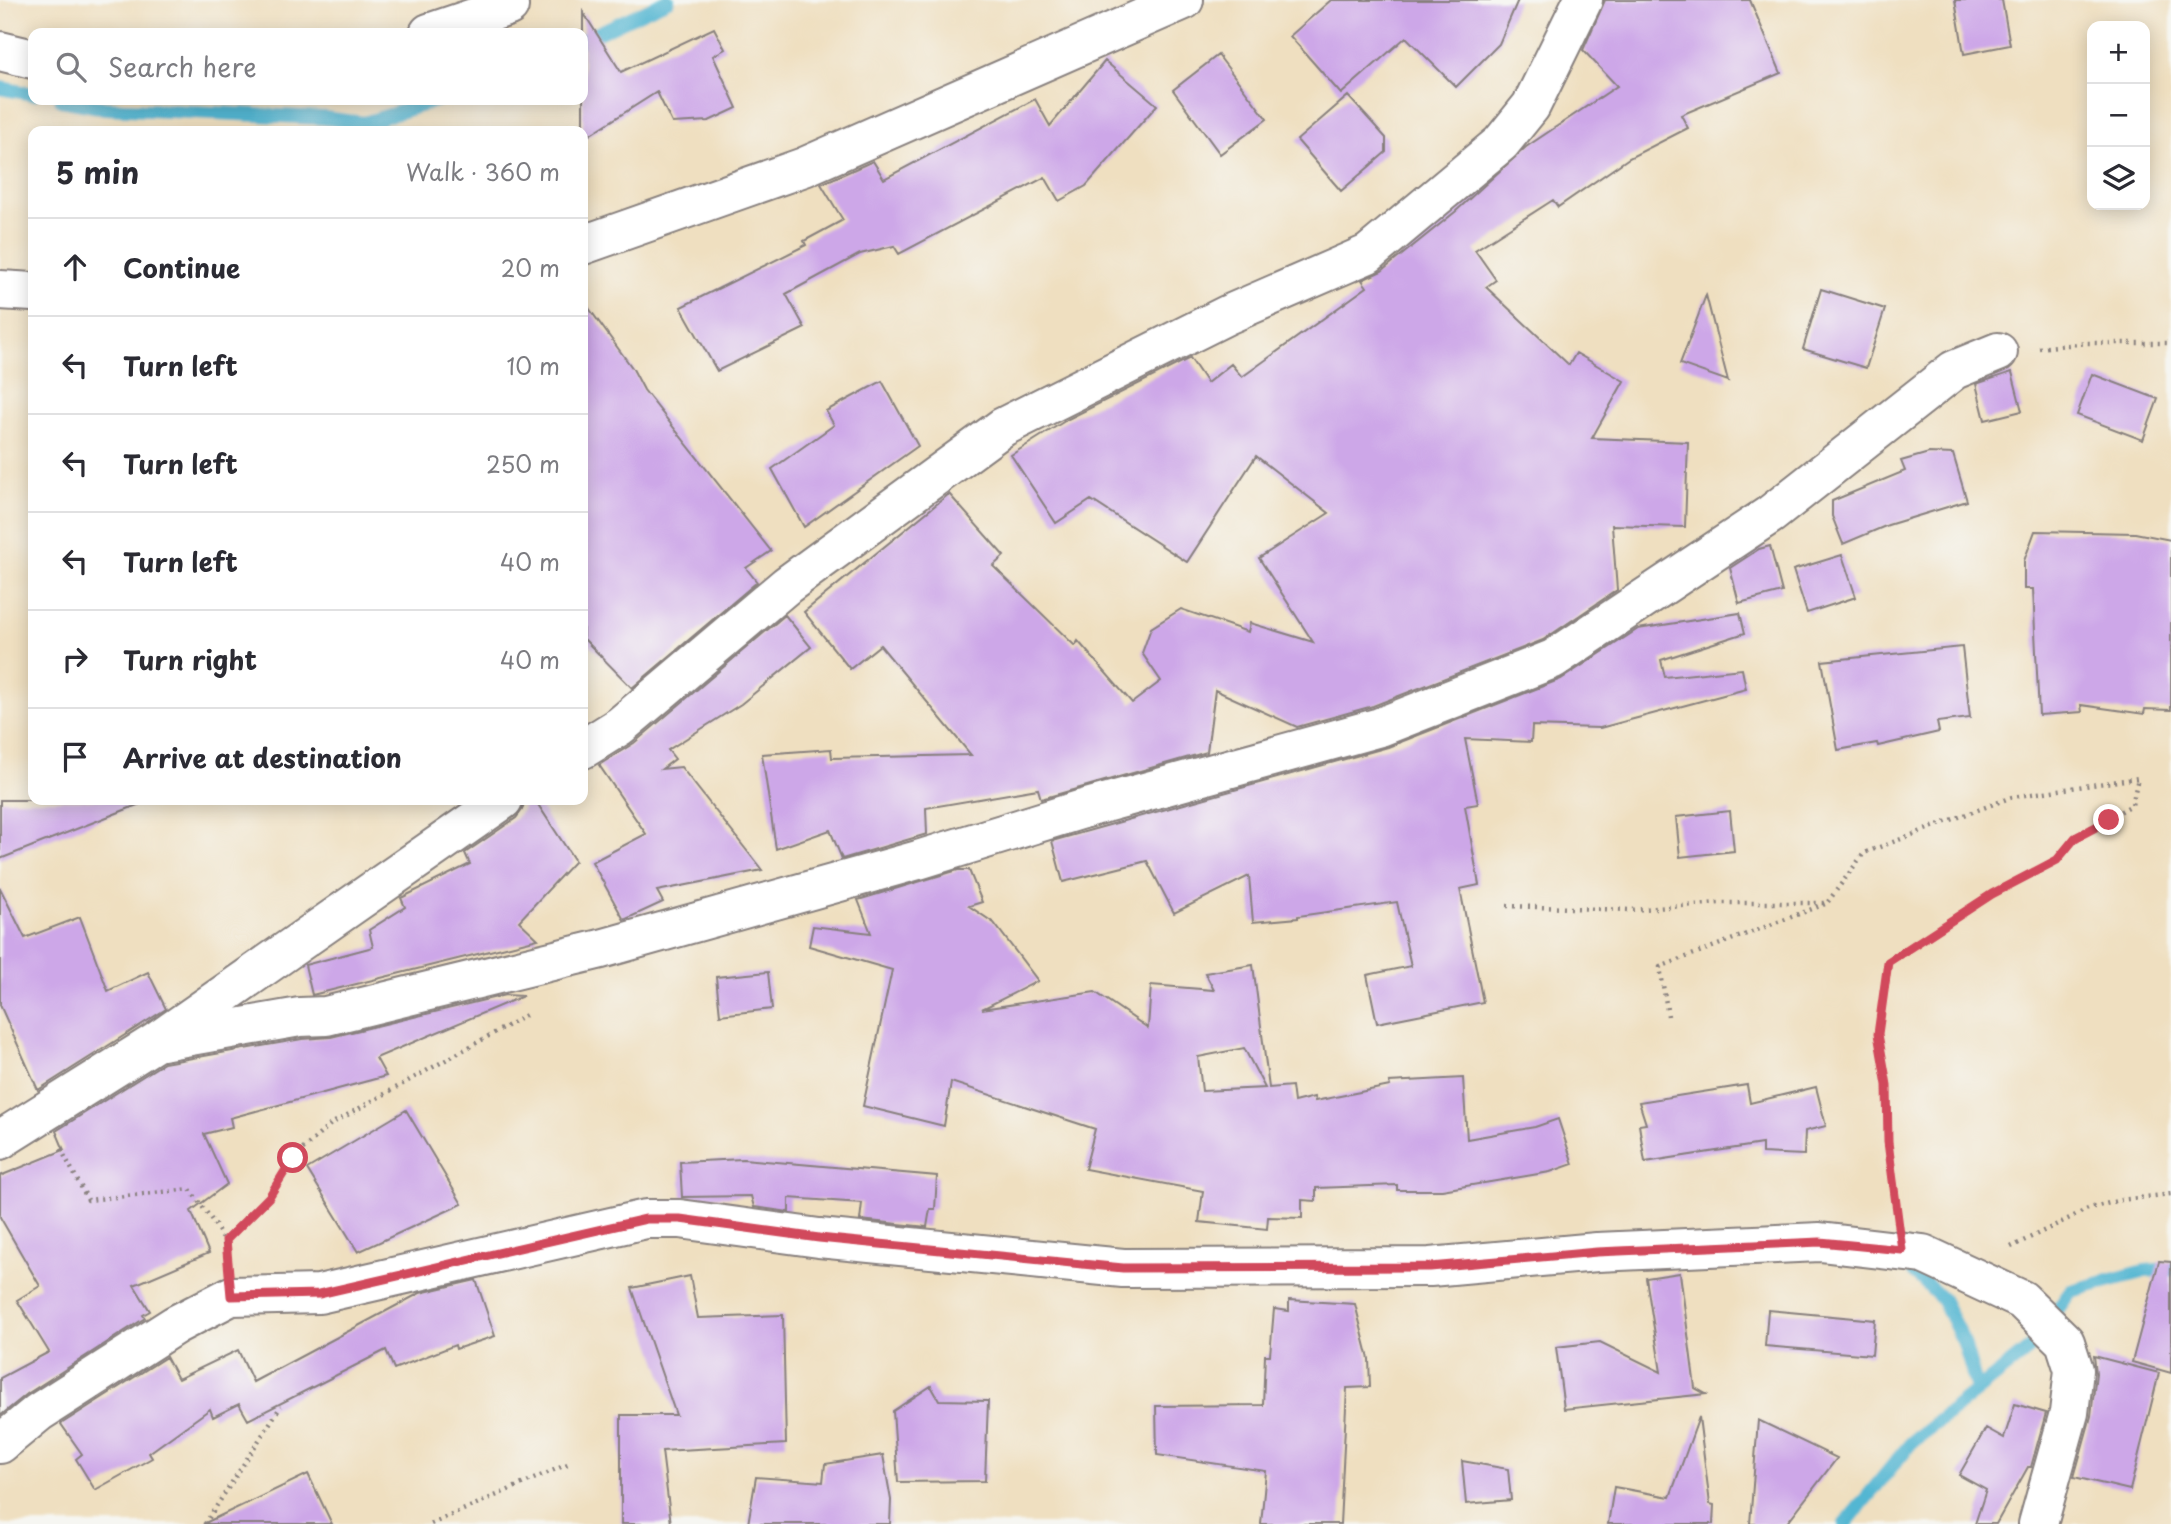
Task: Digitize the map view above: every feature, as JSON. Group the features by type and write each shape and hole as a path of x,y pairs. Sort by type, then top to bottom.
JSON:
{"street":[{"path":"588,243 804,167 1184,0"},
{"path":"588,746 620,726 787,585 1003,427 1227,315 1368,254 1501,144 1531,106 1583,0"},
{"path":"444,28 509,6"},
{"path":"0,51 28,58"},
{"path":"0,290 28,292"},
{"path":"156,1042 300,1017 326,1016 601,949 918,860 1083,808 1380,727 1553,659 1593,635 1771,514 1954,370 1998,352"},
{"path":"0,1140 156,1042 496,805"},
{"path":"0,1444 39,1412 175,1325 231,1296 319,1294 646,1219 680,1219 819,1238 1123,1268 1430,1267 1597,1252 1820,1242 1923,1254 1998,1287 2032,1309 2065,1342 2074,1370 2069,1413 2038,1524"}],"path":[{"path":"1998,352 2087,343 2171,343"},
{"path":"1668,1016 1660,967 1827,903 1864,853 2012,797 2138,778 2132,806 2075,838 2057,860 1992,894 1888,962 1878,1034 1887,1085 1888,1142 1902,1250"},
{"path":"1507,905 1631,910 1719,903 1827,903"},
{"path":"226,1240 269,1197 293,1158 331,1124 536,1009"},
{"path":"43,1113 88,1199 190,1189 226,1240 231,1296"},
{"path":"1961,1271 2090,1208 2121,1200 2171,1194"},
{"path":"205,1524 281,1406"},
{"path":"431,1524 570,1463"}],"building":[{"path":"1331,0 1518,0 1499,44 1456,87 1406,37 1341,94 1290,36"},
{"path":"1605,0 1750,0 1781,73 1681,115 1688,128 1629,158 1558,207 1553,200 1475,250 1496,280 1486,287 1569,365 1576,353 1624,381 1592,438 1688,442 1685,527 1612,525 1617,590 1543,640 1373,706 1297,727 1215,690 1207,752 1041,799 1038,789 926,808 927,834 842,859 830,830 776,849 762,754 831,749 832,758 971,755 880,645 850,669 804,612 949,494 1004,556 993,566 1075,646 1078,641 1132,703 1161,681 1142,653 1151,628 1181,609 1248,632 1250,623 1313,642 1259,558 1329,513 1256,456 1187,562 1091,500 1056,523 1011,455 1068,419 1190,358 1207,383 1231,364 1242,377 1367,287 1362,280 1382,271 1455,212 1526,147 1617,86 1583,50"},
{"path":"1955,0 2002,0 2010,45 1964,54"},
{"path":"583,12 621,72 714,28 725,49 713,56 737,108 709,121 672,123 657,92 588,136 588,126 583,126 583,105 588,105 588,28 583,28"},
{"path":"1218,55 1267,119 1220,154 1173,90"},
{"path":"1105,61 1157,105 1086,186 1059,201 1045,177 899,254 894,246 860,254 786,294 805,328 717,371 681,307 806,245 804,241 843,220 821,184 873,161 884,179 1035,99 1050,126"},
{"path":"1348,96 1386,138 1386,152 1341,191 1297,140"},
{"path":"1821,289 1885,309 1866,368 1803,349"},
{"path":"1706,295 1728,381 1680,364"},
{"path":"588,307 633,369 644,390 771,551 746,568 757,582 632,688 588,643"},
{"path":"2012,372 2022,411 1985,420 1976,384"},
{"path":"2092,374 2158,399 2143,440 2077,415"},
{"path":"882,381 918,446 804,527 772,469 834,425 826,411"},
{"path":"1929,453 1953,454 1967,501 1888,525 1843,544 1832,516 1832,501 1905,471 1901,461"},
{"path":"2035,531 2135,533 2171,540 2171,710 2145,709 2144,714 2081,705 2082,712 2039,715 2033,589 2024,589 2024,561"},
{"path":"1770,546 1782,592 1739,603 1730,568 1759,549"},
{"path":"1842,555 1856,597 1807,613 1793,570"},
{"path":"1740,613 1745,633 1661,660 1665,677 1742,669 1746,689 1600,728 1532,726 1531,742 1465,739 1478,804 1465,806 1479,885 1460,889 1483,1002 1377,1023 1367,975 1411,966 1397,902 1298,918 1253,922 1249,876 1174,913 1147,861 1063,882 1052,841 1388,747 1561,679 1638,629"},
{"path":"785,615 811,647 741,704 668,750 675,759 662,769 681,767 762,870 657,891 663,902 624,920 592,862 646,834 599,765 634,743"},
{"path":"1962,647 1970,718 1937,722 1939,732 1878,746 1877,743 1838,750 1822,661"},
{"path":"0,800 28,800 28,805 137,805 0,859"},
{"path":"524,805 538,805 575,861 519,921 538,939 312,995 305,965 373,947 369,930 405,907 401,898 470,864 465,853 516,818"},
{"path":"1730,811 1734,851 1680,857 1676,817"},
{"path":"958,870 969,870 982,902 969,906 994,923 1038,981 982,1009 1095,992 1148,1028 1151,985 1214,990 1205,973 1253,965 1269,1088 1292,1086 1294,1102 1314,1097 1315,1101 1390,1086 1389,1082 1463,1078 1467,1139 1535,1127 1558,1119 1573,1164 1550,1172 1442,1190 1397,1190 1397,1185 1316,1188 1316,1201 1302,1200 1302,1218 1268,1217 1267,1229 1199,1222 1203,1191 1085,1169 1095,1129 951,1082 944,1126 863,1106 892,970 809,946 813,926 871,933 858,900","holes":["1244,1048 1265,1088 1202,1091 1198,1057"]},
{"path":"0,888 25,938 80,917 108,991 148,972 166,1009 38,1090 0,1005"},
{"path":"768,972 772,1009 720,1015 716,977"},
{"path":"505,995 523,996 376,1058 386,1076 230,1118 232,1127 204,1134 227,1184 191,1211 209,1253 134,1285 150,1311 143,1315 145,1318 27,1394 0,1416 0,1378 49,1352 17,1300 40,1286 0,1217 0,1176 64,1150 56,1131 164,1063 302,1039 331,1037"},
{"path":"1747,1085 1750,1103 1816,1087 1826,1126 1805,1131 1804,1155 1762,1153 1762,1144 1645,1162 1639,1125 1646,1124 1639,1102"},
{"path":"406,1110 462,1204 358,1252 307,1169"},
{"path":"743,1159 937,1176 935,1209 930,1209 927,1227 860,1220 862,1203 789,1198 789,1212 754,1207 751,1196 682,1197 680,1162"},
{"path":"2159,1261 2171,1262 2171,1373 2132,1362"},
{"path":"1680,1273 1695,1388 1706,1394 1564,1409 1556,1347 1600,1342 1661,1372 1646,1278"},
{"path":"690,1276 698,1318 783,1315 786,1444 662,1451 671,1524 621,1524 621,1415 676,1415 632,1288"},
{"path":"476,1280 495,1336 456,1349 455,1345 394,1369 386,1350 248,1420 239,1404 213,1417 210,1409 149,1453 152,1458 95,1490 76,1459 82,1454 61,1424 166,1357 178,1379 238,1350 253,1382 420,1293"},
{"path":"1289,1300 1355,1304 1369,1359 1370,1387 1347,1388 1340,1524 1261,1524 1266,1471 1157,1455 1156,1406 1263,1405 1265,1355 1270,1355 1274,1309 1289,1311"},
{"path":"1768,1310 1875,1320 1872,1355 1765,1346"},
{"path":"2094,1356 2159,1373 2130,1490 2074,1477 2091,1416 2096,1373"},
{"path":"931,1386 939,1400 988,1401 985,1481 898,1482 893,1411"},
{"path":"2015,1404 2046,1413 2031,1467 2028,1467 1996,1524 1975,1524 1986,1490 1959,1475 1986,1428 2004,1438"},
{"path":"1699,1417 1710,1504 1714,1505 1713,1524 1608,1524 1614,1487 1670,1497"},
{"path":"1758,1420 1837,1458 1786,1524 1750,1524"},
{"path":"883,1455 891,1500 890,1524 748,1524 756,1477 823,1482 825,1464"},
{"path":"1462,1461 1508,1469 1511,1500 1466,1504"},
{"path":"308,1474 332,1524 203,1524"}],"waterway":[{"path":"588,38 668,0"},
{"path":"0,88 28,93"},
{"path":"88,105 324,118 364,123 422,105"},
{"path":"1845,1524 1911,1443 2028,1350 2071,1291 2145,1271 2171,1269"},
{"path":"1914,1272 1942,1299 1964,1343 1977,1389"}],"route":[{"path":"293,1158 269,1197 226,1240 231,1296 319,1294 646,1219 680,1219 819,1238 1123,1268 1430,1267 1597,1252 1820,1242 1902,1250 1888,1142 1887,1085 1878,1034 1888,962 1992,894 2057,860 2075,838 2109,820"}]}
